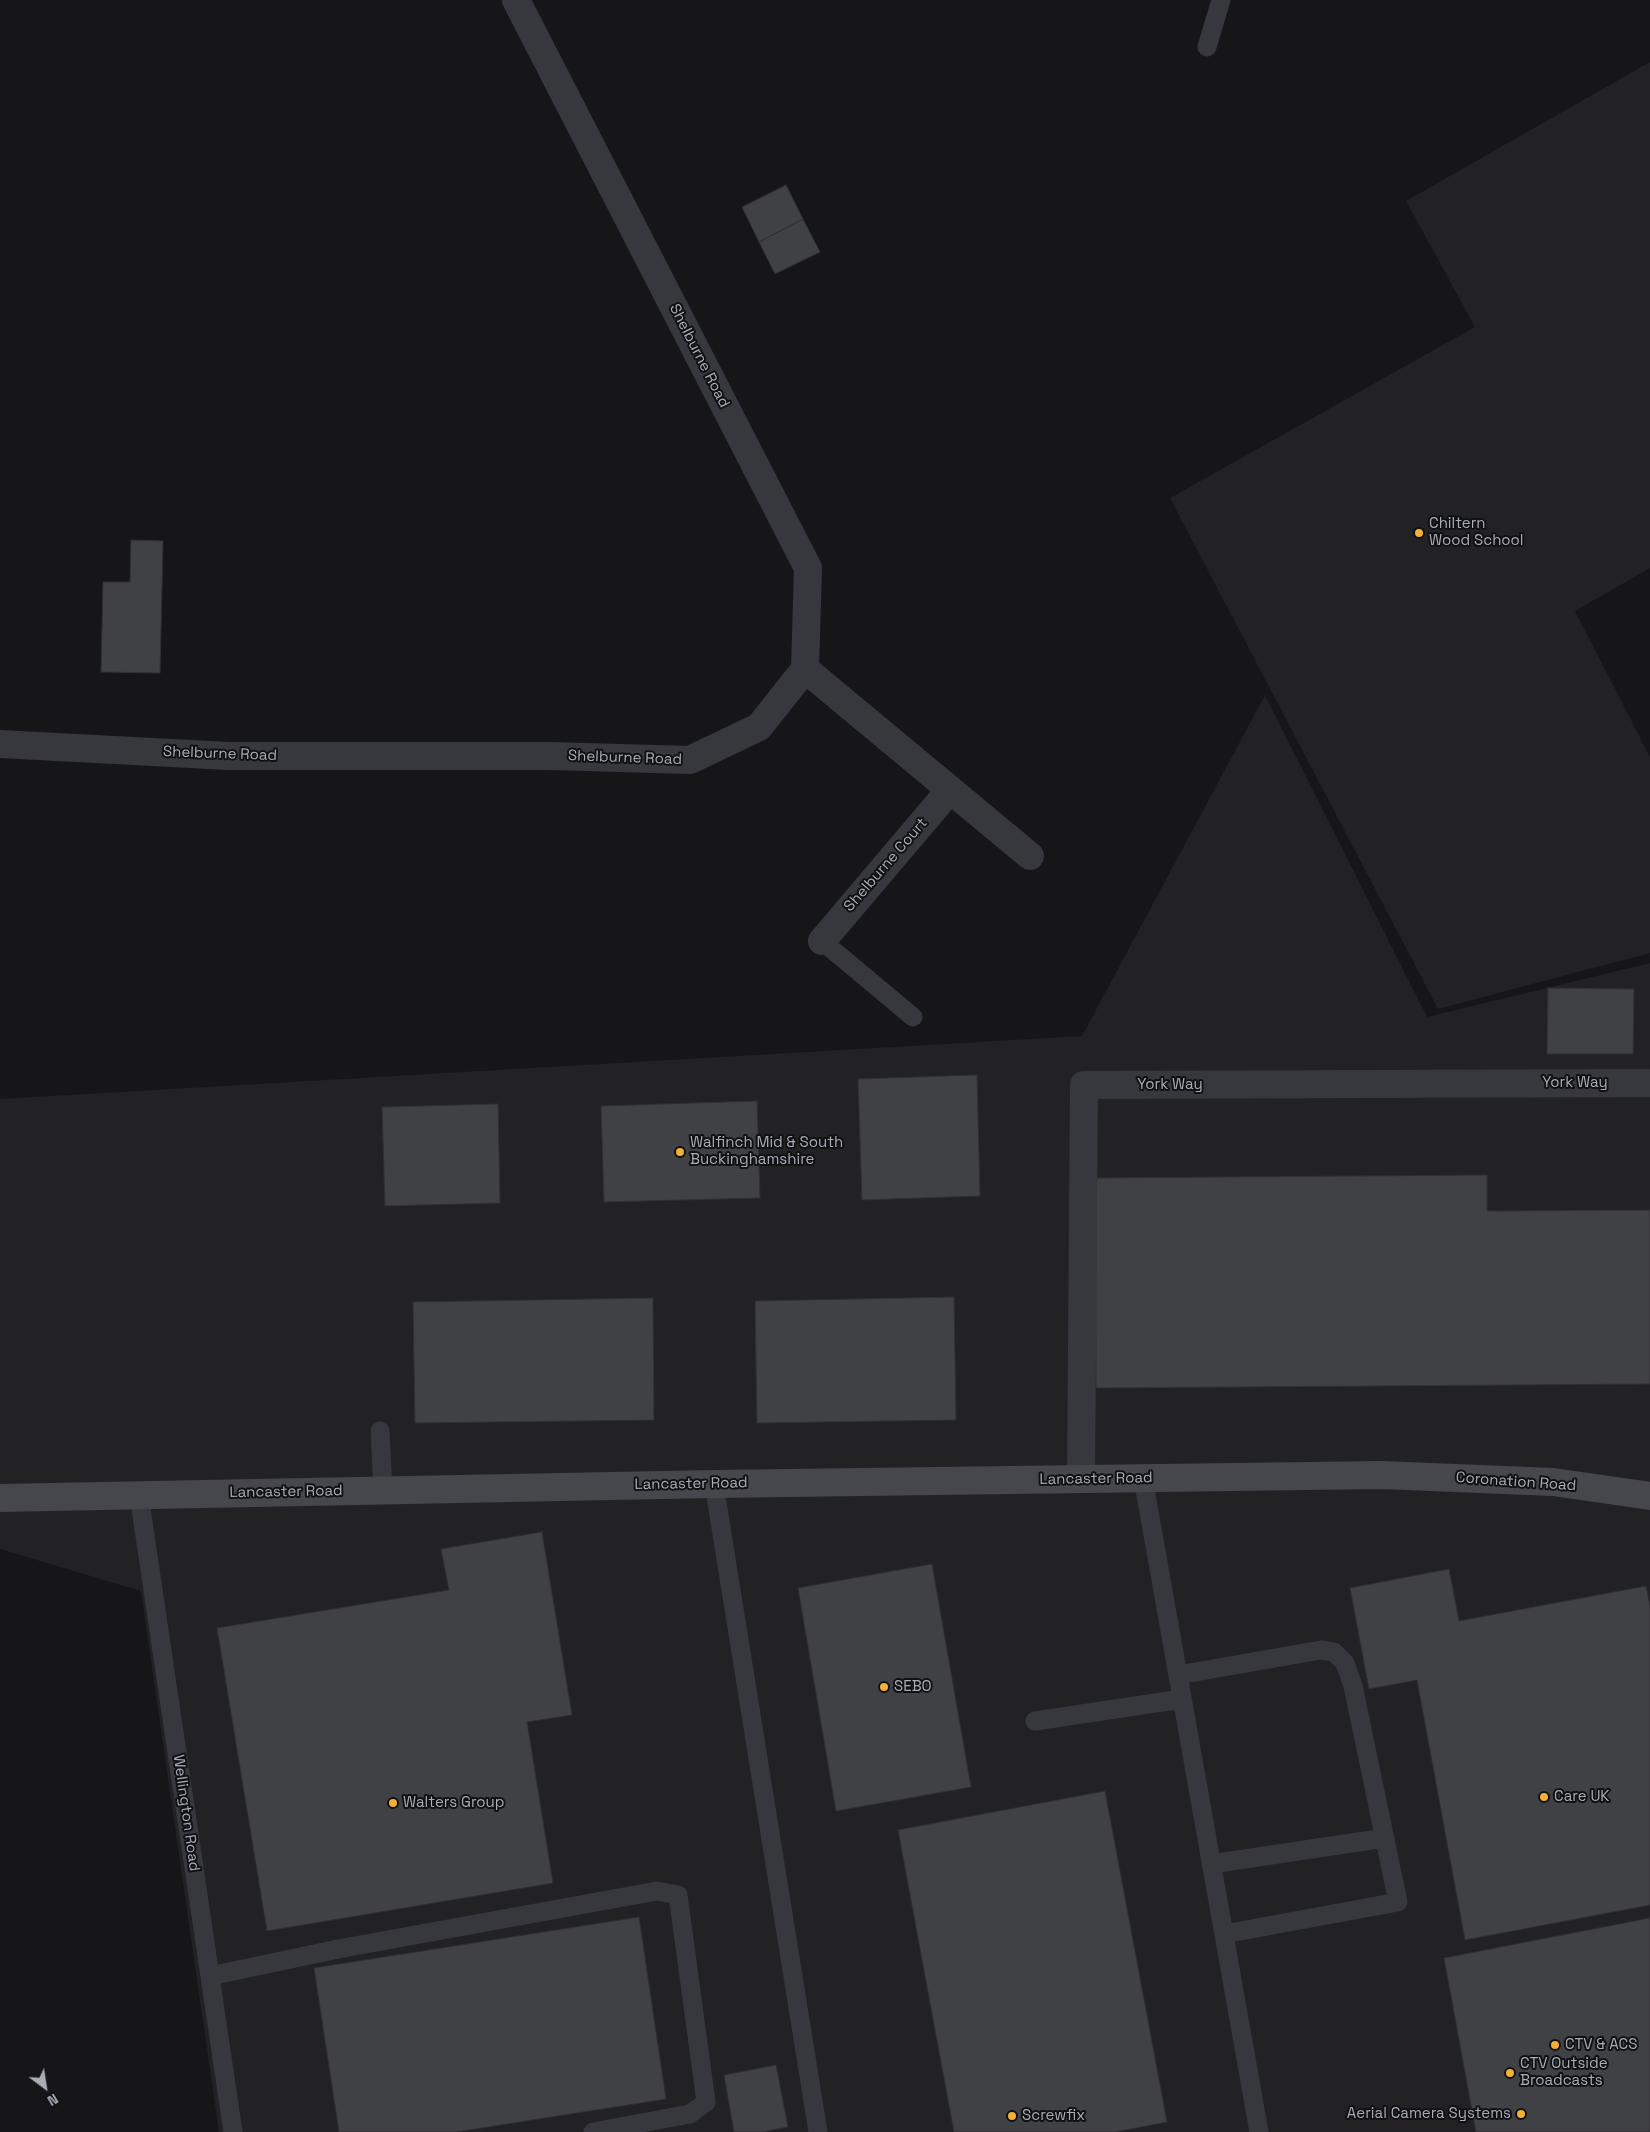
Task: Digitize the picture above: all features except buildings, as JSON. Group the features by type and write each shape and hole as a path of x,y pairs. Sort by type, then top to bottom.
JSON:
{"street":[{"name":"Shelburne Road","path":"0,744 229,756 550,756 690,760 759,727 804,669 808,568 516,0"},
{"path":"804,669 1030,856"},
{"name":"Shelburne Court","path":"822,941 950,790"},
{"name":"York Way","path":"1082,1479 1084,1085 1650,1083"},
{"name":"Lancaster Road","path":"0,1498 714,1484 1382,1475"},
{"name":"Coronation Road","path":"1382,1475 1553,1482 1650,1496"}],"lane":[{"path":"1207,47 1221,0"},
{"path":"822,941 913,1016"},
{"path":"380,1431 383,1490"},
{"path":"1143,1478 1259,2132"},
{"path":"714,1484 818,2132"},
{"name":"Wellington Road","path":"139,1495 234,2132"},
{"path":"1178,1675 1321,1650 1334,1652 1345,1663 1353,1686 1398,1902 1224,1934"},
{"path":"1035,1721 1182,1699"},
{"path":"1211,1864 1385,1838"},
{"path":"210,1976 338,1949 657,1891 678,1895 706,2102 690,2114 593,2132"}],"shaded area":[{"name":"Chiltern Wood School","path":"1650,62 1650,568 1575,611 1650,757 1650,953 1438,1009 1170,498 1475,327 1406,201"},
{"path":"1265,695 1427,1017 1650,963 1650,2132 219,2132 141,1591 0,1549 0,1099 1082,1036"}],"place":[{"name":"Chiltern Wood School","path":"1419,533"},
{"name":"Walfinch Mid & South Buckinghamshire","path":"680,1152"},
{"name":"SEBO","path":"884,1687"},
{"name":"Care UK","path":"1544,1797"},
{"name":"Walters Group","path":"393,1803"},
{"name":"CTV & ACS","path":"1555,2045"},
{"name":"CTV Outside Broadcasts","path":"1510,2073"},
{"name":"Aerial Camera Systems","path":"1521,2114"},
{"name":"Screwfix","path":"1012,2116"}]}
